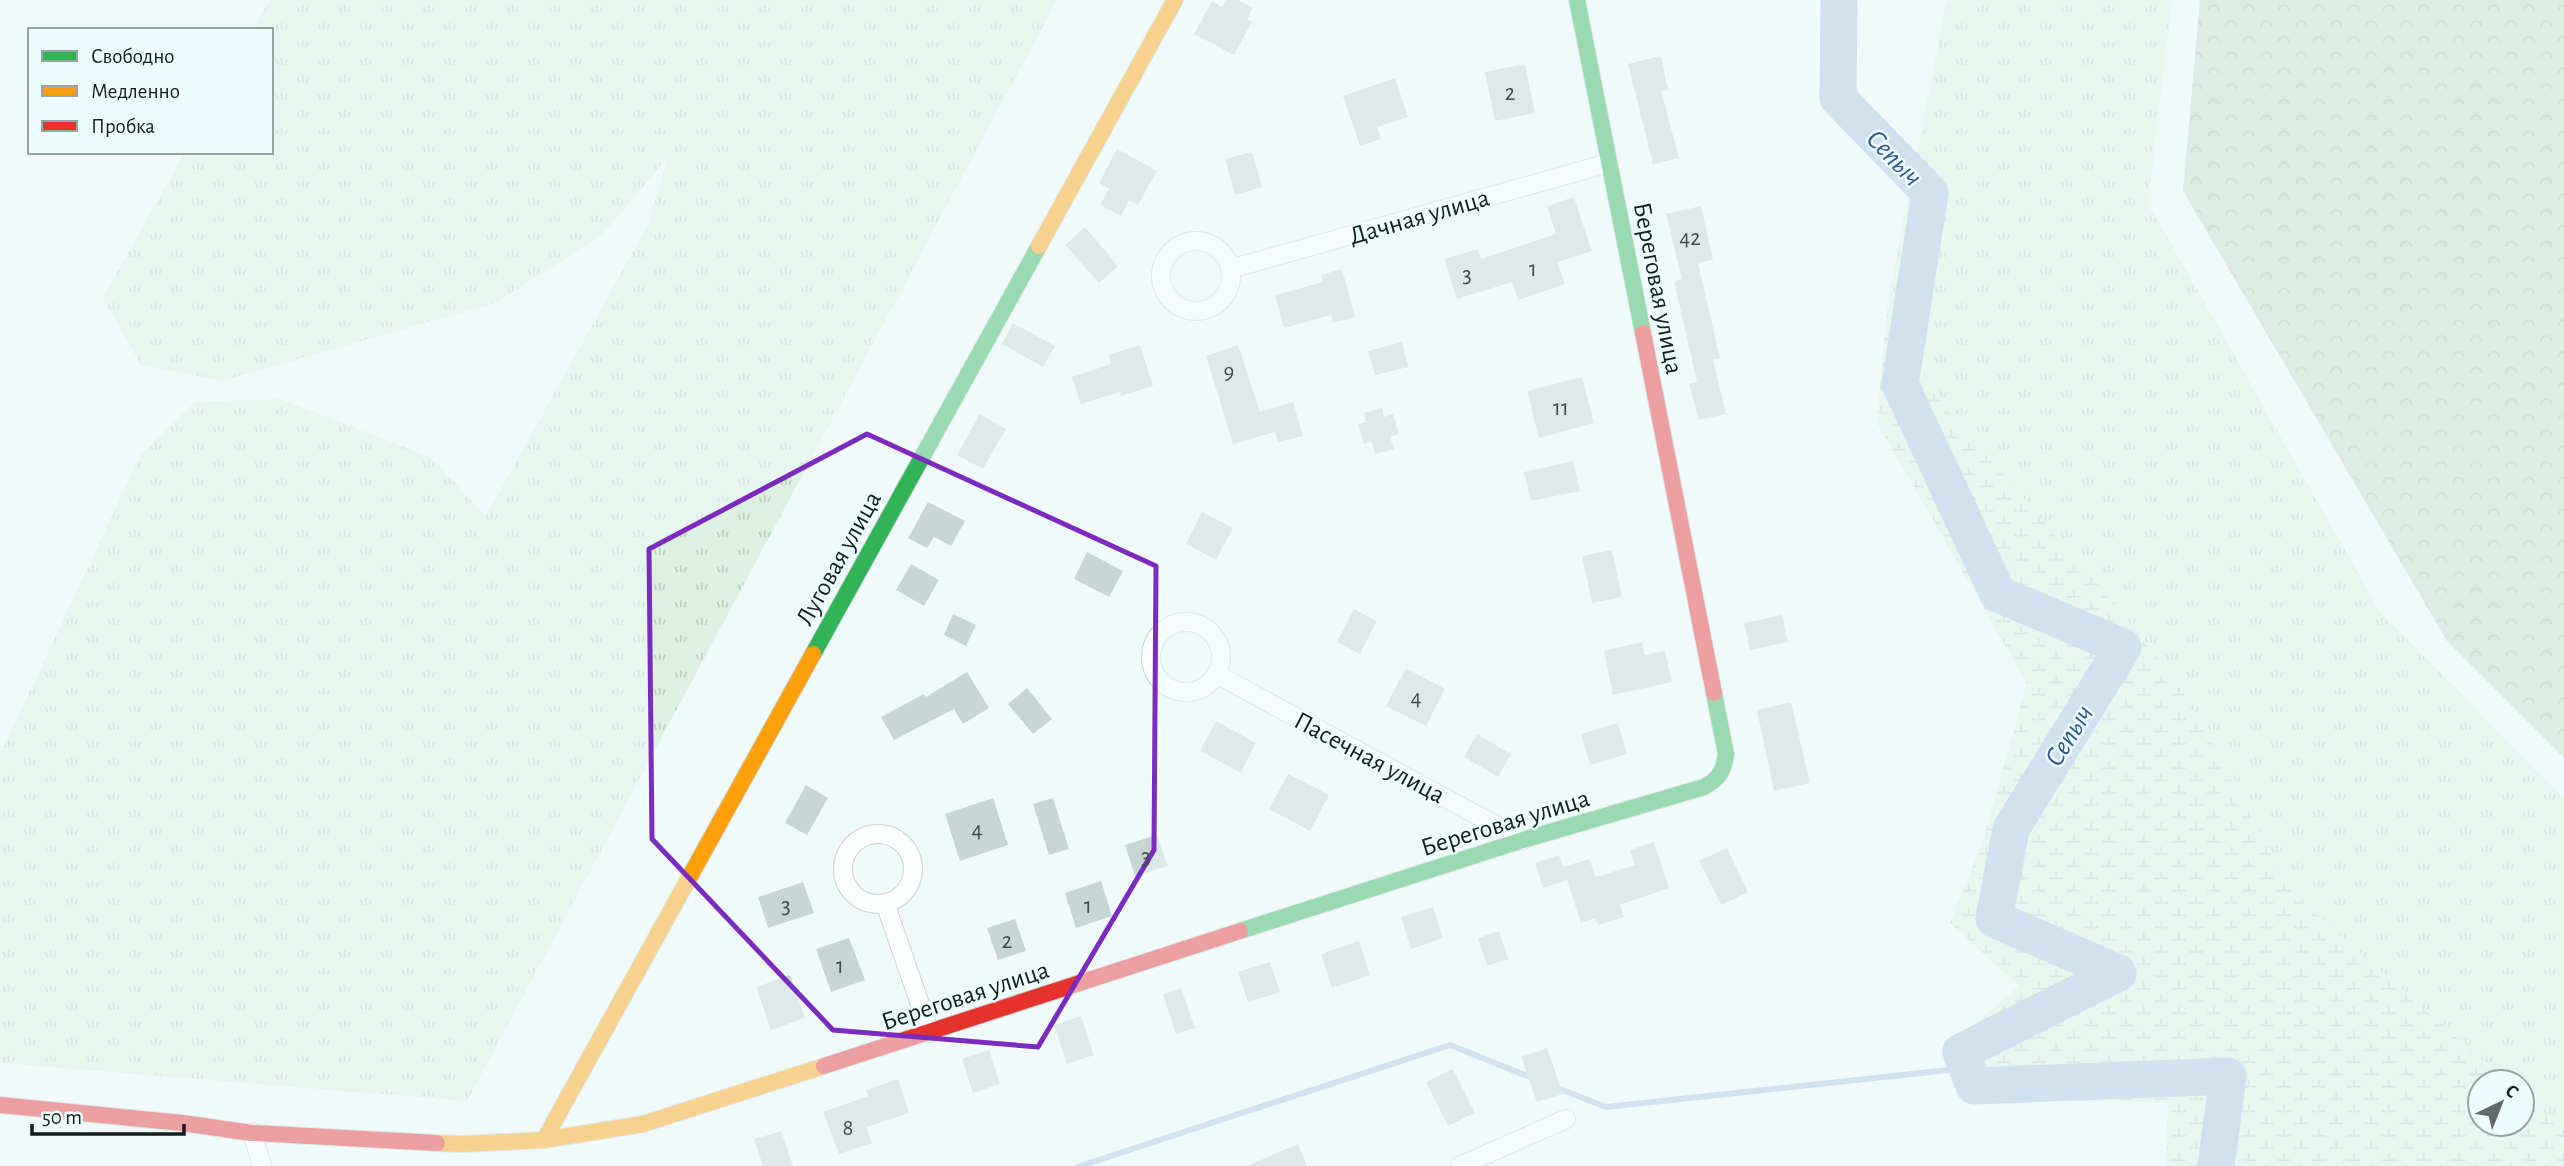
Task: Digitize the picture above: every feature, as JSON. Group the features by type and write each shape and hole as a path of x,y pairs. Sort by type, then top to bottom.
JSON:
{"street":[{"name":"Луговая улица","path":"544,1140 1175,0"},
{"name":"Береговая улица","path":"0,1105 182,1123 252,1133 462,1144 544,1140 643,1124 1523,840 1698,790 1717,780 1726,769 1727,754 1577,0"},
{"name":"Дачная улица","path":"1230,269 1609,163"},
{"name":"Пасечная улица","path":"1216,674 1523,840"},
{"path":"885,903 930,1032"},
{"path":"1460,1166 1566,1119"},
{"path":"252,1133 262,1166"}],"highlighted area":[{"path":"867,434 1156,566 1154,850 1038,1047 833,1030 652,839 649,549"}],"green space":[{"path":"270,0 1057,0 467,1101 0,1063 0,755 141,454 195,402 280,399 430,457 486,516 648,225 668,157 602,235 495,303 222,381 141,365 103,298 184,154 273,154 273,28 254,28"},
{"path":"1947,0 2172,0 2148,203 2380,612 2564,798 2564,1131 2536,1106 2536,1068 2492,1068 2293,894 2181,688 1948,410 1887,305"},
{"path":"2200,0 2564,0 2564,758 2447,641 2183,191"},
{"path":"1887,305 1948,410 2090,575 2181,688 2293,894 2492,1068 2466,1068 2466,1138 2536,1138 2536,1106 2564,1131 2564,1166 2166,1166 2168,1103 1960,1098 1948,1047 2019,986 1950,923 1984,837 2027,684 1877,423"}],"building":[{"path":"1226,0 1238,0 1253,8 1247,19 1252,22 1234,55 1194,34 1212,1 1222,7"},
{"path":"1661,56 1668,90 1661,91 1679,158 1653,164 1628,64"},
{"path":"1525,64 1535,113 1495,121 1485,72"},
{"path":"1395,78 1408,117 1377,127 1381,139 1360,146 1343,96"},
{"path":"1117,149 1157,171 1138,205 1129,200 1121,216 1100,205 1109,189 1099,183"},
{"path":"1252,152 1262,187 1235,195 1225,159"},
{"path":"1574,197 1592,251 1557,262 1565,284 1518,300 1512,282 1457,299 1444,259 1478,249 1481,259 1556,234 1547,206"},
{"path":"1701,206 1713,260 1698,263 1720,358 1713,360 1726,414 1699,420 1689,384 1697,382 1674,281 1682,279 1666,214"},
{"path":"1085,227 1118,266 1099,283 1065,245"},
{"path":"1342,269 1355,317 1333,323 1331,315 1284,328 1275,295 1323,282 1321,275"},
{"path":"1013,323 1055,346 1043,367 1002,344"},
{"path":"1402,342 1408,367 1375,375 1368,351"},
{"path":"1140,345 1153,386 1121,396 1120,392 1081,404 1072,377 1111,364 1108,355"},
{"path":"1238,345 1260,412 1293,402 1303,436 1278,442 1275,432 1233,444 1206,356"},
{"path":"1582,377 1594,423 1539,438 1527,391"},
{"path":"1382,408 1384,417 1393,414 1399,434 1390,437 1394,449 1375,454 1372,442 1364,444 1358,424 1366,422 1364,413"},
{"path":"980,414 1006,429 983,469 957,455"},
{"path":"1573,461 1580,491 1531,501 1524,472"},
{"path":"928,502 965,521 951,546 934,537 927,548 908,538"},
{"path":"1202,512 1233,528 1216,560 1186,544"},
{"path":"1612,550 1622,597 1592,603 1582,556"},
{"path":"1087,552 1123,571 1109,597 1074,579"},
{"path":"911,564 939,580 924,606 896,590"},
{"path":"1354,609 1377,621 1360,654 1337,642"},
{"path":"953,614 976,625 966,646 944,635"},
{"path":"1782,615 1788,642 1750,650 1744,623"},
{"path":"1642,642 1645,655 1665,651 1672,682 1613,695 1604,651"},
{"path":"1406,668 1445,689 1426,726 1386,706"},
{"path":"967,672 989,708 963,724 954,709 894,740 881,717 924,694 926,697"},
{"path":"1027,688 1052,719 1033,734 1008,704"},
{"path":"1791,702 1810,783 1774,791 1757,710"},
{"path":"1216,721 1256,743 1241,773 1200,751"},
{"path":"1618,723 1627,754 1590,765 1581,734"},
{"path":"1477,734 1511,754 1498,777 1464,757"},
{"path":"1288,774 1329,795 1310,831 1269,809"},
{"path":"806,785 828,798 807,835 785,823"},
{"path":"993,798 1008,845 960,861 945,814"},
{"path":"1053,798 1069,849 1049,855 1033,804"},
{"path":"1157,835 1168,866 1135,876 1125,845"},
{"path":"1654,842 1669,888 1620,905 1624,917 1598,925 1595,918 1581,923 1567,880 1543,888 1535,863 1559,855 1563,867 1589,859 1596,877 1635,865 1630,850"},
{"path":"1727,848 1748,892 1721,905 1699,861"},
{"path":"1101,881 1112,916 1076,928 1065,893"},
{"path":"803,882 814,913 768,928 758,897"},
{"path":"1433,907 1443,938 1411,949 1401,917"},
{"path":"1015,919 1026,951 998,960 987,928"},
{"path":"1499,931 1508,959 1487,966 1478,938"},
{"path":"849,938 865,980 831,992 816,949"},
{"path":"1359,941 1370,975 1332,988 1321,954"},
{"path":"1270,962 1280,992 1248,1002 1238,972"},
{"path":"790,975 805,1018 771,1030 756,987"},
{"path":"1181,988 1195,1028 1176,1034 1163,994"},
{"path":"1081,1016 1094,1055 1067,1064 1054,1025"},
{"path":"1547,1048 1563,1094 1537,1102 1521,1057"},
{"path":"989,1050 1000,1084 973,1093 962,1059"},
{"path":"1453,1069 1475,1113 1448,1126 1426,1082"},
{"path":"898,1079 909,1113 866,1127 872,1143 839,1154 823,1112 868,1096 866,1090"},
{"path":"781,1131 793,1166 763,1166 754,1139"},
{"path":"1298,1144 1307,1166 1247,1166"}],"waterway":[{"name":"Сепыч","path":"1839,0 1838,98 1930,193 1900,384 1998,594 2123,647 2011,829 1994,919 2118,973 1961,1052 1974,1086 2228,1076 2216,1166"},
{"path":"1080,1166 1450,1045 1535,1079"},
{"path":"1555,1087 1606,1107 1967,1068"}],"traffic: fast":[{"path":"1577,0 1643,333"},
{"path":"813,654 1039,246"},
{"path":"1240,931 1523,840 1704,787 1720,774 1726,754 1714,693"}],"traffic: slow":[{"path":"1039,246 1175,0"},
{"path":"544,1140 813,654"},
{"path":"437,1143 544,1140 643,1124 824,1066"}],"traffic: jam":[{"path":"1643,333 1714,693"},
{"path":"824,1066 1240,931"},
{"path":"0,1105 182,1123 252,1133 437,1143"}]}
